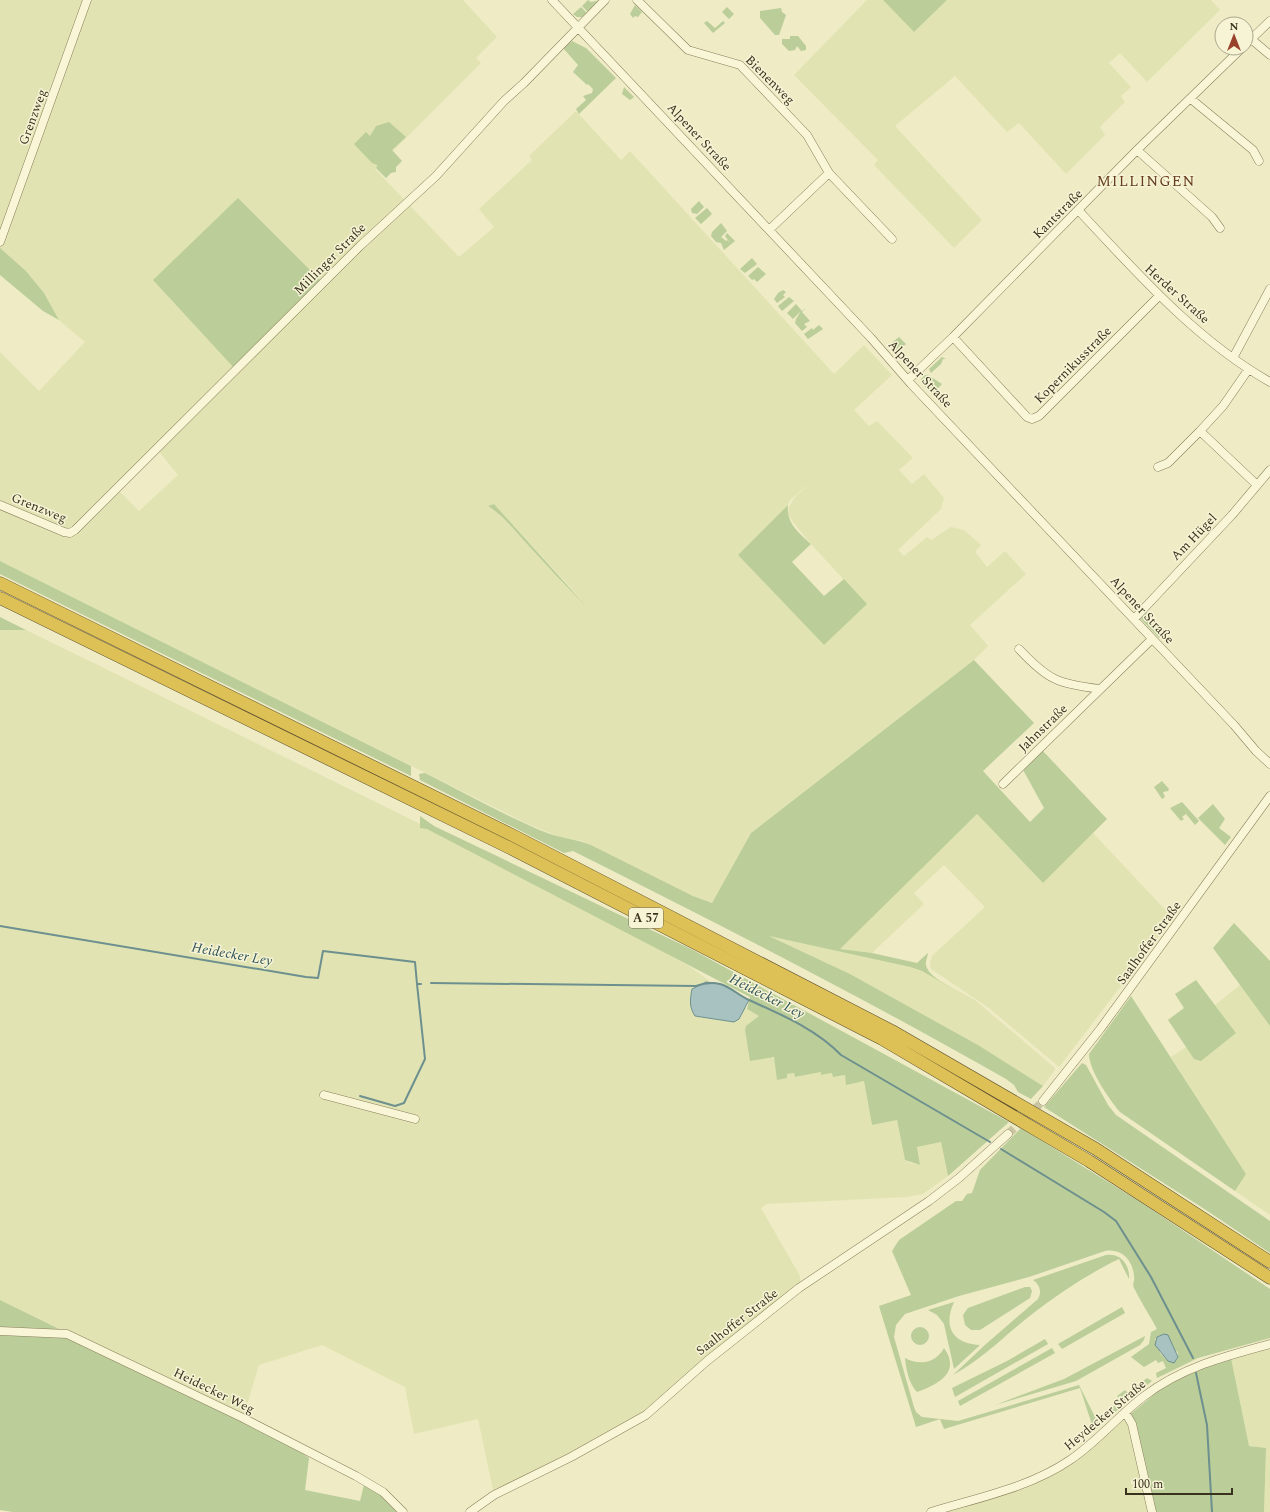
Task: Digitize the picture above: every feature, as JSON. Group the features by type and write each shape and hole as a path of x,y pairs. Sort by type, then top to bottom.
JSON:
{"highway":[{"name":"A 57","path":"0,583 516,837 892,1031 1096,1150 1270,1262"},
{"name":"A 57","path":"0,598 508,847 882,1039 1090,1160 1270,1278"}],"street":[{"name":"Grenzweg","path":"0,242 87,0"},
{"name":"Alpener Straße","path":"552,0 1234,725 1256,751 1270,764"},
{"name":"Millinger Straße","path":"70,533 80,525 360,246 436,176 504,101 524,83 605,0"},
{"name":"Bienenweg","path":"637,0 688,50 740,65 807,136 829,173 892,239"},
{"path":"1254,37 1270,21"},
{"path":"1254,45 1270,55"},
{"name":"Kantstraße","path":"908,380 953,338 1079,211 1137,150 1234,56"},
{"path":"1191,99 1252,150 1259,161"},
{"path":"1137,150 1212,217 1220,228"},
{"path":"769,230 829,173"},
{"name":"Herder Straße","path":"1079,211 1159,296 1248,370 1270,382"},
{"path":"1233,358 1270,289"},
{"name":"Kopernikusstraße","path":"953,338 1027,417 1032,419 1039,416 1159,296"},
{"path":"1158,467 1168,463 1200,431 1223,406 1248,370"},
{"path":"1200,431 1257,485"},
{"name":"Am Hügel","path":"1134,619 1232,515 1270,470"},
{"name":"Grenzweg","path":"0,505 64,532 70,533"},
{"name":"Jahnstraße","path":"1003,784 1152,639"},
{"name":"Jahnstraße","path":"1019,649 1037,668 1053,679 1066,684 1100,689"},
{"name":"Saalhoffer Straße","path":"1043,1101 1101,1028 1270,796"},
{"path":"324,1095 415,1119"},
{"name":"Saalhoffer Straße","path":"470,1512 494,1495 571,1457 646,1415 707,1361 800,1288 941,1192 1008,1134"},
{"name":"Heidecker Weg","path":"0,1331 67,1334 243,1418 356,1476 383,1492 403,1512"},
{"name":"Heydecker Straße","path":"931,1512 1014,1487 1042,1475 1069,1460 1093,1442 1125,1412 1152,1390 1179,1374 1216,1359 1270,1344"},
{"path":"1125,1412 1132,1424 1152,1512"}],"green space":[{"path":"0,0 463,0 497,37 476,58 481,63 375,169 459,257 494,227 479,209 532,160 529,156 576,111 621,160 630,151 834,374 864,345 892,375 854,410 869,426 877,421 913,458 899,470 912,484 924,474 944,498 941,509 898,550 904,556 927,537 931,540 951,527 964,530 981,545 975,552 987,567 1005,551 1026,574 970,625 988,646 974,660 751,833 712,903 693,896 582,841 559,837 528,824 0,561 0,352 39,391 85,342 59,320 44,293 26,271 0,248","holes":["157,449 178,475 139,511 117,489","810,483 795,497 789,507 788,514 811,544 866,604 824,645 738,555 788,505 790,500","494,504 581,600 563,583 510,525 495,510 488,506"]},
{"path":"588,0 591,2 601,0 588,12 582,6"},
{"path":"867,0 883,0 914,32 947,0 1211,0 1220,10 1147,82 1120,53 1109,63 1131,87 1121,96 1125,102 1100,127 1105,135 1066,174 1019,123 1007,132 955,76 895,126 982,220 954,248 874,165 878,160 794,75"},
{"path":"883,0 947,0 914,32"},
{"path":"635,5 642,12 638,17 635,16 633,18 630,14"},
{"path":"581,7 587,13 582,17 577,17 573,14"},
{"path":"727,7 734,14 729,19 722,12"},
{"path":"781,8 782,12 786,15 779,35 775,35 760,18 760,11"},
{"path":"707,21 715,28 723,21 725,23 713,33 704,23"},
{"path":"790,36 798,36 806,46 806,50 801,51 797,46 795,50 789,51 782,44 782,39 790,39"},
{"path":"572,41 586,48 616,78 579,114 576,109 586,100 583,96 592,93 593,89 573,72 578,65 563,48"},
{"path":"624,87 634,97 630,100 622,94"},
{"path":"389,122 406,137 392,150 402,161 396,167 396,172 391,173 386,178 376,168 378,164 372,163 354,144 366,132 370,136 376,126"},
{"path":"238,198 323,283 236,370 153,280"},
{"path":"699,201 704,207 697,214 692,213 691,209"},
{"path":"707,208 712,214 701,224 695,218"},
{"path":"721,223 727,231 721,237 730,243 725,236 727,233 735,241 724,250 721,243 716,242 711,236 712,232"},
{"path":"0,248 26,271 44,293 59,320 43,311 0,275"},
{"path":"752,258 757,264 745,273 740,269"},
{"path":"758,267 766,274 757,282 748,276"},
{"path":"783,290 786,292 783,295 785,297 777,303 774,299 778,293"},
{"path":"789,297 794,301 782,311 778,306"},
{"path":"796,304 802,311 806,308 802,312 810,321 804,324 807,327 802,331 795,323 801,311 793,319 787,313"},
{"path":"819,325 823,329 808,339 804,334 812,328 813,330"},
{"path":"899,337 906,344 895,353 889,345"},
{"path":"942,357 946,359 943,359 941,364 931,373 929,369"},
{"path":"925,375 928,375 942,384 932,394 921,382 921,379"},
{"path":"494,504 586,606 509,524 488,506"},
{"path":"788,505 791,522 798,532 811,544 792,562 824,596 844,579 867,604 824,645 738,555"},
{"path":"0,561 411,766 411,776 0,574"},
{"path":"1144,610 1151,616 1148,619 1162,635 1159,638 1139,617"},
{"path":"0,617 26,630 0,630"},
{"path":"0,630 26,630 104,668 566,896 692,968 747,1009 759,1016 747,1026 786,1074 794,1073 795,1077 821,1072 821,1075 832,1073 833,1077 845,1075 864,1081 872,1125 897,1120 905,1160 910,1163 920,1165 917,1147 941,1142 948,1176 923,1194 907,1197 767,1204 761,1208 800,1276 800,1288 646,1415 494,1495 478,1419 414,1434 405,1387 322,1345 259,1365 243,1418 0,1300"},
{"path":"974,660 1034,723 983,771 1030,822 1044,808 1022,768 1041,749 1107,819 1043,883 977,814 840,949 872,953 917,963 928,953 926,963 927,969 938,979 955,990 922,971 910,967 769,936 850,974 978,1045 1043,1086 1031,1099 1018,1092 1014,1085 1006,1079 899,1019 791,962 573,851 564,853 420,780 419,774 425,773 500,812 552,835 591,845 693,896 712,903 751,833"},
{"path":"1162,781 1169,789 1168,791 1163,792 1165,797 1162,799 1154,787"},
{"path":"1182,802 1199,821 1195,825 1186,814 1182,817 1184,819 1181,821 1170,808"},
{"path":"1213,804 1225,819 1219,828 1231,837 1225,845 1198,818"},
{"path":"977,814 1043,883 1093,833 1173,918 1059,1067 989,1008 931,969 930,963 932,956 985,907 944,865 914,893 924,904 872,953 839,949"},
{"path":"420,816 434,826 691,949 1009,1122 948,1176 941,1142 917,1147 920,1165 905,1160 897,1120 872,1125 864,1081 846,1085 845,1075 833,1077 832,1073 821,1075 821,1072 795,1077 794,1073 787,1074 787,1078 777,1080 774,1057 750,1061 745,1030 746,1026 759,1016 747,1009 750,997 427,829 420,828"},
{"path":"1234,923 1270,961 1270,1026 1213,948"},
{"path":"767,935 922,971 975,1000 1055,1068 1055,1070 1043,1086 978,1045 850,974"},
{"path":"1196,980 1236,1033 1201,1061 1194,1059 1168,1020 1184,1008 1175,994"},
{"path":"1240,985 1270,1026 1270,1215 1235,1191 1246,1174 1171,1057 1186,1047 1194,1059 1236,1033 1215,1005"},
{"path":"1131,996 1246,1174 1235,1191 1120,1112 1105,1092 1096,1076 1092,1068 1089,1054"},
{"path":"1082,1063 1086,1065 1108,1105 1116,1115 1270,1221 1270,1253 1203,1208 1044,1107"},
{"path":"1021,1128 1142,1203 1270,1289 1270,1338 1198,1358 1157,1378 1156,1373 1166,1368 1163,1361 1158,1363 1156,1360 1144,1367 1131,1357 1149,1344 1151,1332 1157,1329 1134,1288 1133,1270 1129,1260 1121,1253 1116,1251 1105,1251 1029,1277 959,1296 905,1314 896,1325 894,1337 914,1407 916,1412 922,1417 940,1419 916,1427 879,1306 911,1295 892,1251 899,1240 956,1201 962,1201 967,1194 972,1193 980,1170","holes":["1160,1335 1178,1353 1177,1360 1168,1361 1160,1353 1155,1339"]},
{"path":"1106,1255 1116,1256 1124,1261 1128,1269 1129,1279 1119,1259 1108,1264 1085,1277 1051,1300 984,1354 953,1375 1038,1299 1040,1289 1033,1280"},
{"path":"1025,1287 1030,1287 1032,1291 1030,1298 980,1330 971,1330 965,1325 963,1315 968,1308"},
{"path":"0,1300 282,1438 309,1458 305,1490 360,1501 365,1481 403,1512 13,1512 0,1510"},
{"path":"954,1302 949,1319 952,1332 963,1341 970,1344 980,1345 954,1369 944,1324 937,1315 928,1310"},
{"path":"1122,1307 1125,1313 1062,1349 1058,1344"},
{"path":"916,1327 924,1327 929,1332 927,1343 924,1345 916,1345 911,1340 911,1332"},
{"path":"1145,1336 1140,1345 1076,1381 995,1405 1064,1379"},
{"path":"1045,1339 1048,1344 955,1397 952,1388 1007,1361"},
{"path":"1270,1347 1270,1512 1264,1512 1266,1448 1249,1446 1231,1358"},
{"path":"944,1348 949,1357 950,1364 948,1371 939,1382 917,1392 910,1381 905,1358 916,1362 927,1362 937,1357"},
{"path":"1052,1348 1055,1353 960,1406 958,1401"},
{"path":"1231,1358 1249,1446 1266,1448 1264,1512 1152,1512 1127,1417 1162,1388 1186,1374"},
{"path":"1147,1378 1152,1381 1094,1431 1080,1388 944,1429 940,1419 958,1421 1079,1385 1095,1417 1099,1420 1121,1400 1117,1396 1125,1390 1128,1393"},
{"path":"1127,1417 1152,1512 945,1512 1037,1483 1074,1463"}],"water":[{"path":"706,982 721,984 749,1000 739,1019 734,1022 695,1016 690,1003 692,989"},
{"path":"1164,1334 1168,1335 1178,1357 1174,1363 1168,1361 1155,1345 1157,1337"}],"waterway":[{"name":"Heidecker Ley","path":"0,926 306,977 318,978 323,951 415,962 417,984 421,984"},
{"name":"Heidecker Ley","path":"431,983 696,986 708,983 720,984 810,1030 841,1055 990,1142"},
{"path":"360,1096 395,1106 404,1103 425,1059 417,984"},
{"path":"1001,1149 1104,1212 1116,1221 1151,1277 1193,1358"},
{"path":"1196,1373 1207,1425 1212,1512"}],"tunnel":[{"path":"1008,1134 1043,1101"}],"district":[{"name":"MILLINGEN","path":"1146,181"}]}
